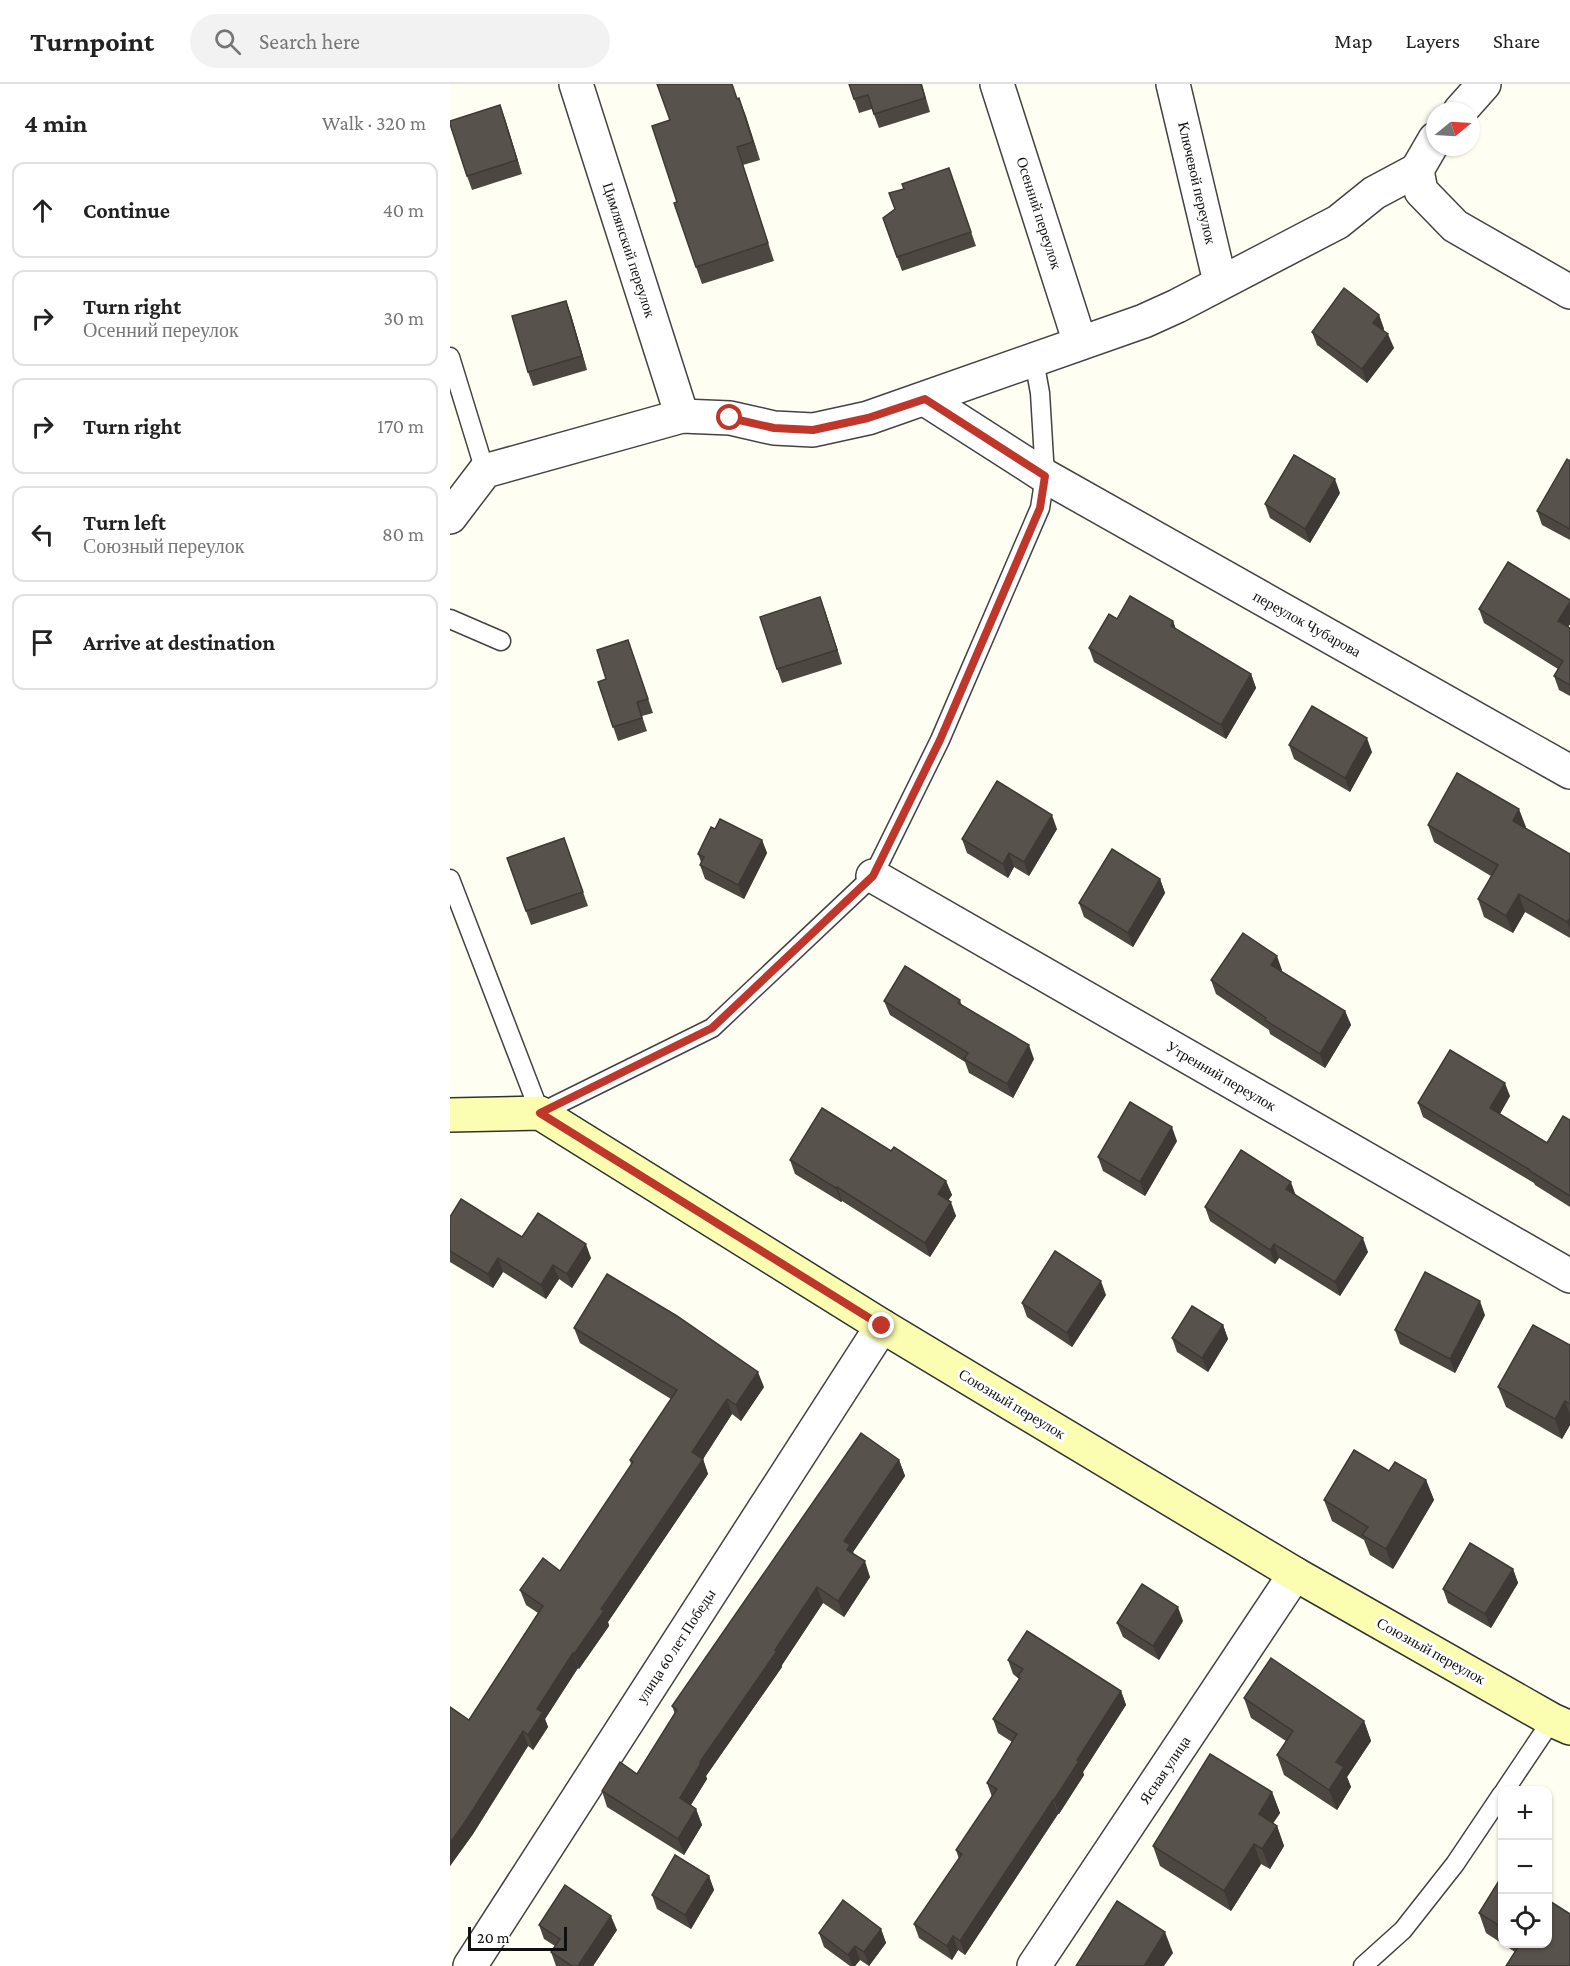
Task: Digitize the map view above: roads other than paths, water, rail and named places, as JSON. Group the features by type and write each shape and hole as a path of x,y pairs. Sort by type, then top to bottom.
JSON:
{"street":[{"name":"Цимлянский переулок","path":"576,84 682,416"},
{"name":"Осенний переулок","path":"997,84 1080,343"},
{"name":"Ключевой переулок","path":"1173,84 1220,282"},
{"path":"1468,102 1484,84"},
{"path":"450,517 485,471 682,416 730,418 774,428 813,430 868,418 1144,321 1338,222 1374,194 1417,170 1426,154"},
{"path":"1417,170 1421,191 1455,226 1570,292"},
{"path":"925,399 1045,476"},
{"name":"переулок Чубарова","path":"1045,476 1570,772"},
{"name":"Утренний переулок","path":"873,876 1570,1276"},
{"path":"450,1115 540,1113"},
{"name":"Союзный переулок","path":"540,1113 882,1326 1295,1574 1561,1724"},
{"name":"улица 60 лет Победы","path":"470,1966 882,1326"},
{"name":"Ясная улица","path":"1034,1966 1295,1574"}],"lane":[{"path":"450,357 485,471"},
{"path":"450,879 540,1113 712,1028 873,876 940,740 1040,508 1045,476 1040,393 1034,360"},
{"path":"450,619 501,641"},
{"path":"1509,1786 1561,1724"},
{"path":"1363,1966 1403,1930 1455,1864 1498,1801"}]}
